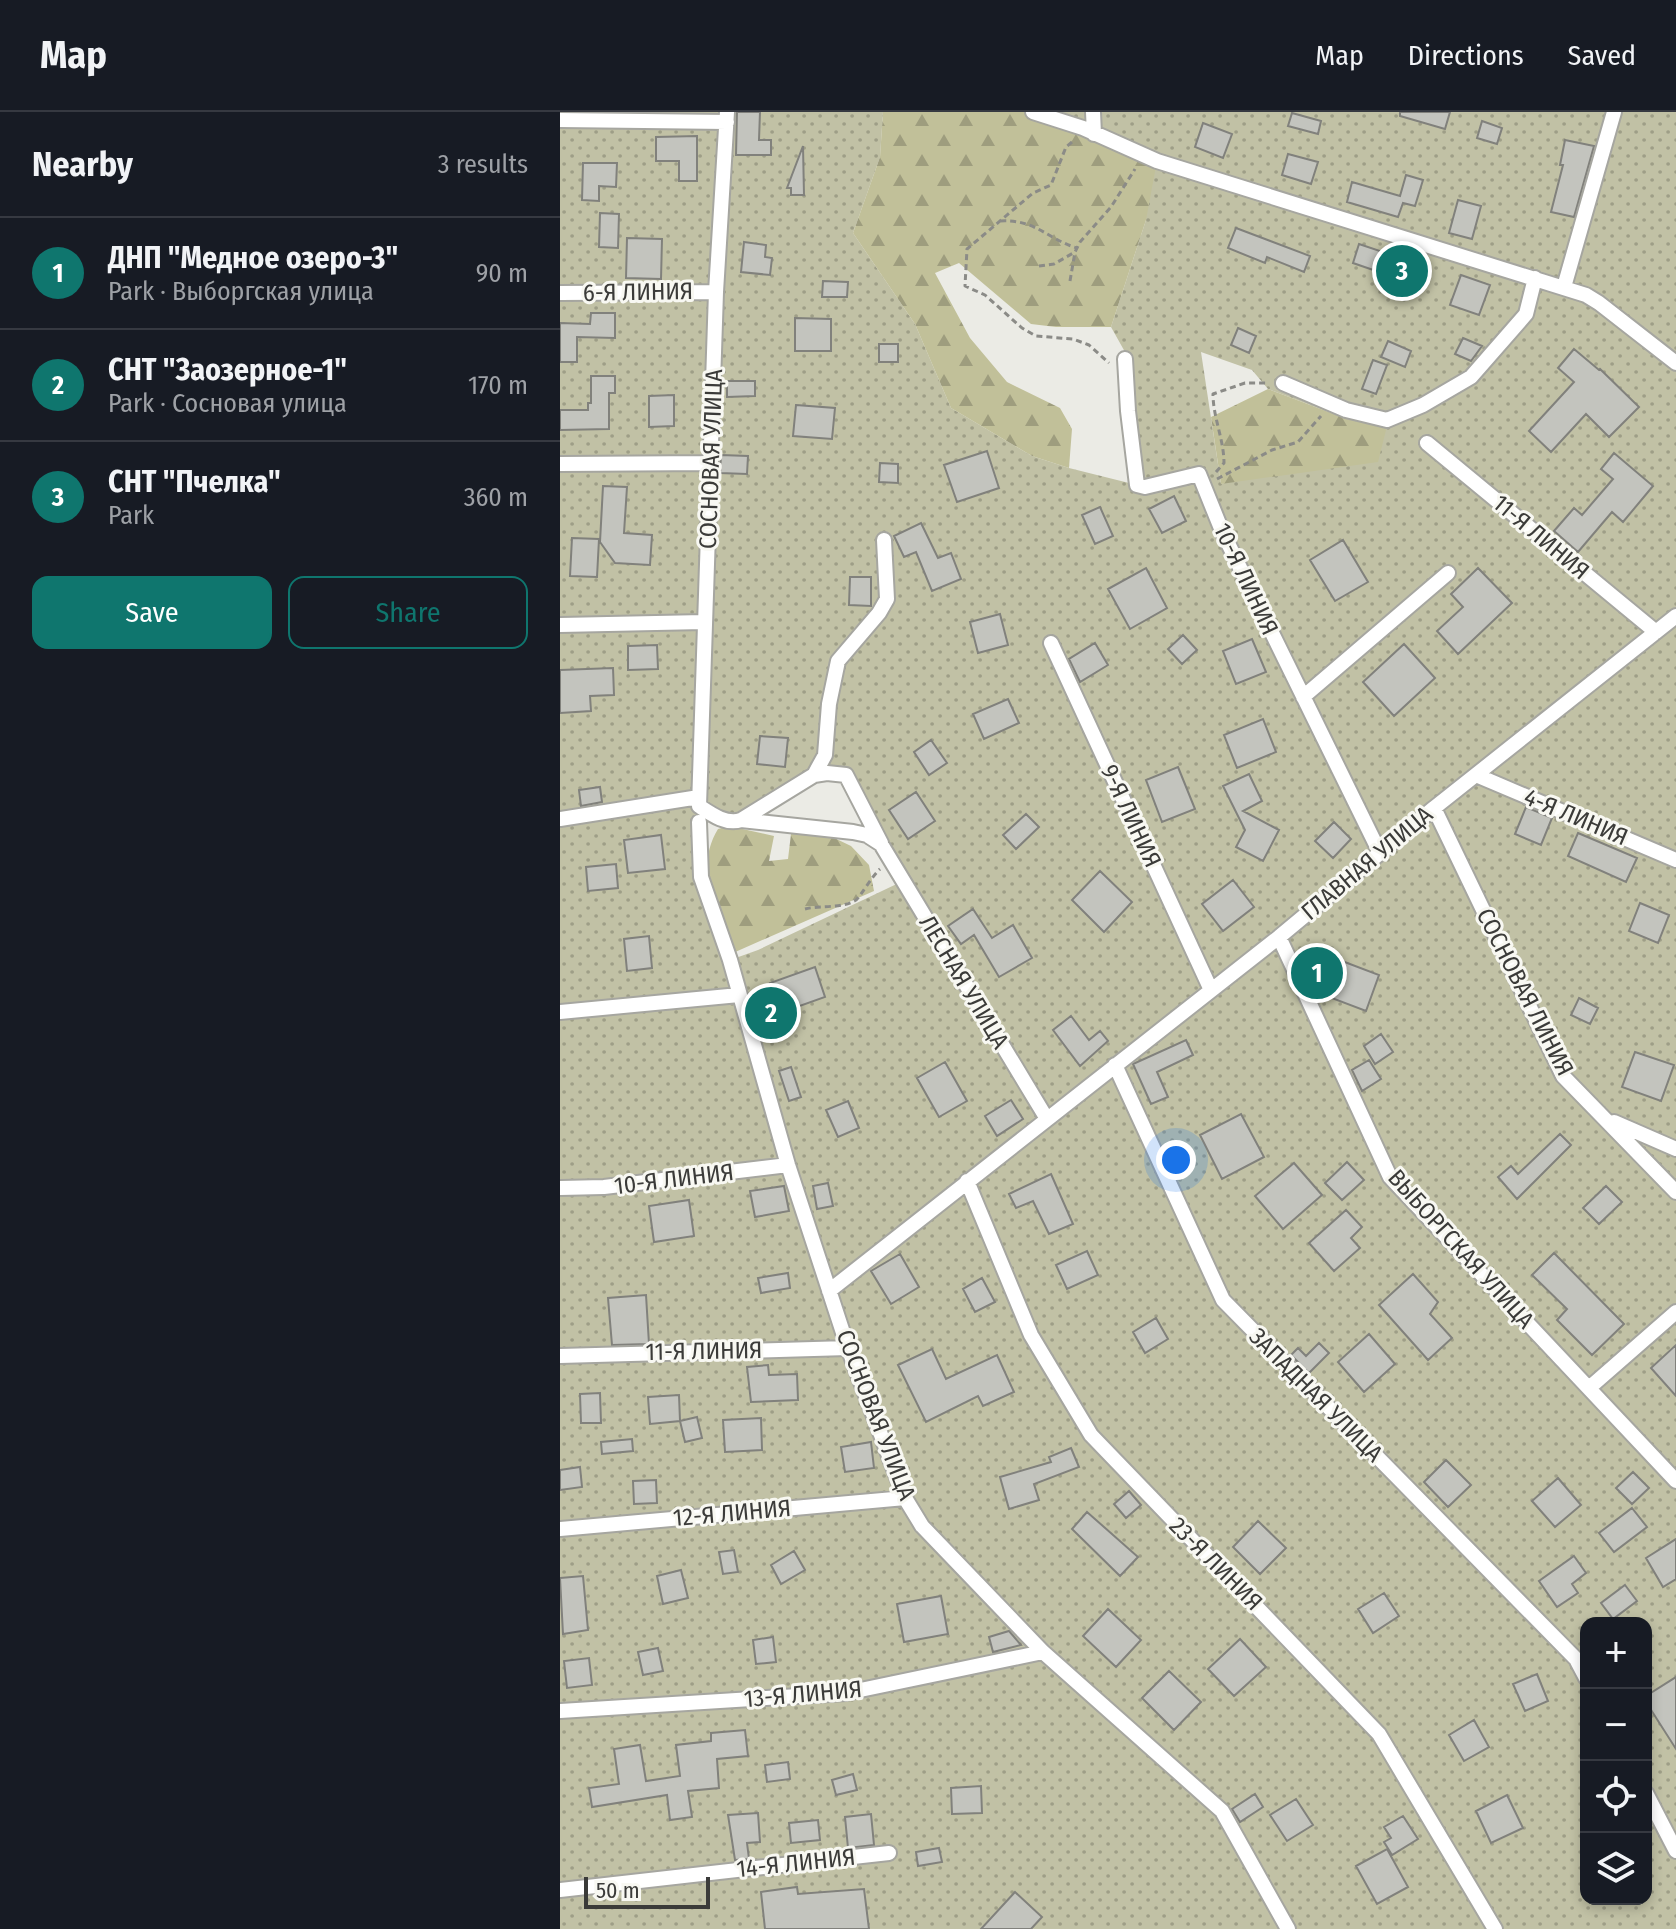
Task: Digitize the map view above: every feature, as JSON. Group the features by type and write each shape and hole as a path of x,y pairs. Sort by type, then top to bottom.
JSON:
{"street":[{"path":"1033,112 1142,154 1564,287 1599,303 1676,363"},
{"path":"1086,134 1093,112"},
{"path":"1564,287 1614,112"},
{"path":"560,120 727,117"},
{"name":"СОСНОВАЯ УЛИЦА","path":"699,802 716,292 727,117"},
{"path":"1283,383 1346,410 1387,420 1423,405 1471,377 1526,314 1535,278"},
{"name":"6-Я ЛИНИЯ","path":"560,293 716,292"},
{"path":"1125,359 1137,485 1145,487 1199,474 1202,481"},
{"name":"11-Я ЛИНИЯ","path":"1427,443 1656,632"},
{"path":"560,464 711,463"},
{"name":"10-Я ЛИНИЯ","path":"1202,481 1222,531 1380,853"},
{"path":"560,819 699,802 715,817 734,822 814,775 825,755 829,704 838,661 879,613 887,599 884,540"},
{"path":"1303,697 1448,573"},
{"name":"ГЛАВНАЯ УЛИЦА","path":"829,1291 1279,937 1434,808 1676,616"},
{"path":"560,625 704,622"},
{"name":"9-Я ЛИНИЯ","path":"1051,643 1211,990"},
{"name":"ЛЕСНАЯ УЛИЦА","path":"814,775 846,775 892,863 1047,1119"},
{"name":"4-Я ЛИНИЯ","path":"1476,775 1676,860"},
{"name":"СОСНОВАЯ ЛИНИЯ","path":"1434,808 1563,1076 1676,1192"},
{"path":"741,820 853,832 867,835 881,844"},
{"name":"СОСНОВАЯ УЛИЦА","path":"699,822 701,877 788,1165 848,1348 905,1498 922,1526 1043,1652 1222,1811 1288,1929"},
{"name":"ВЫБОРГСКАЯ УЛИЦА","path":"1279,937 1390,1177 1676,1481"},
{"path":"560,1012 739,995"},
{"name":"ЗАПАДНАЯ УЛИЦА","path":"1115,1065 1223,1300 1576,1659 1580,1667"},
{"path":"1606,1118 1676,1149"},
{"name":"10-Я ЛИНИЯ","path":"560,1188 604,1187 788,1165"},
{"name":"23-Я ЛИНИЯ","path":"967,1181 1031,1335 1091,1435 1379,1734 1495,1929"},
{"path":"1589,1388 1676,1312"},
{"name":"11-Я ЛИНИЯ","path":"560,1356 848,1348"},
{"name":"12-Я ЛИНИЯ","path":"560,1529 905,1498"},
{"name":"13-Я ЛИНИЯ","path":"560,1711 846,1693 1043,1652"},
{"path":"1652,1805 1676,1851"},
{"name":"14-Я ЛИНИЯ","path":"560,1890 889,1853"}],"path":[{"path":"1086,134 1066,147 1051,185 1033,193 967,249 965,286 985,295 1022,328 1036,336 1073,339 1089,345 1126,379"},
{"path":"1039,266 1054,264 1076,250 1111,207 1142,154"},
{"path":"996,222 1027,223 1076,250"},
{"path":"1070,281 1076,250"},
{"path":"1202,481 1224,463 1213,394 1245,383 1283,383"},
{"path":"1202,481 1229,475 1272,450 1298,442 1330,404"},
{"path":"805,909 854,901 880,868 892,863"}],"green space":[{"path":"560,112 883,112 880,157 853,233 915,324 951,408 1032,456 1137,485 1125,352 1111,327 1146,220 1031,112 1676,112 1676,1929 560,1929","holes":["1201,352 1252,370 1268,389 1347,419 1387,426 1221,484","827,773 846,775 903,881 758,950 730,960 701,877 699,807 734,822"]},
{"path":"883,112 1031,112 1157,161 1146,220 1111,327 1031,324 959,263 935,273 970,338 1007,382 1060,408 1072,429 1069,468 1032,456 951,408 915,324 853,233 880,157"},
{"path":"1268,389 1347,419 1387,426 1378,462 1221,484 1211,417"},
{"path":"729,826 774,836 769,861 788,859 791,834 826,834 851,846 869,865 874,891 733,953 715,907 708,875 711,844 718,829"}],"building":[{"path":"737,112 760,112 759,140 771,140 771,155 736,155"},
{"path":"1400,112 1450,112 1445,129 1400,116"},
{"path":"1292,113 1321,121 1318,134 1288,126"},
{"path":"1482,121 1502,128 1497,144 1477,138"},
{"path":"1203,123 1232,134 1223,158 1195,147"},
{"path":"697,136 697,181 679,181 679,161 656,161 656,137"},
{"path":"1565,140 1594,146 1574,217 1551,212 1563,165 1560,165"},
{"path":"803,146 804,195 791,195 791,188 787,188"},
{"path":"1288,154 1318,162 1311,184 1282,175"},
{"path":"583,163 617,163 616,187 599,186 599,201 582,200"},
{"path":"1406,175 1423,180 1415,206 1403,203 1398,217 1347,202 1352,182 1400,196"},
{"path":"1458,200 1481,206 1472,239 1449,233"},
{"path":"600,213 619,214 618,248 599,247"},
{"path":"1236,228 1310,256 1304,272 1267,257 1265,263 1228,248"},
{"path":"627,238 662,239 661,279 626,278"},
{"path":"744,242 766,245 765,257 772,258 770,275 741,272"},
{"path":"1359,244 1386,253 1379,272 1353,263"},
{"path":"1461,275 1490,285 1479,315 1450,305"},
{"path":"823,281 848,282 847,297 822,297"},
{"path":"591,313 615,313 615,338 577,337 577,362 560,362 560,323 590,324"},
{"path":"795,318 831,319 831,351 795,351"},
{"path":"1238,328 1256,336 1249,353 1231,345"},
{"path":"1463,338 1482,346 1471,361 1455,354"},
{"path":"1388,341 1411,351 1405,367 1381,357"},
{"path":"879,344 898,344 898,362 879,362"},
{"path":"1574,349 1639,407 1609,437 1586,414 1551,452 1529,431 1574,382 1558,368"},
{"path":"1373,360 1387,365 1376,394 1362,389"},
{"path":"591,376 615,376 615,393 609,393 609,429 560,430 560,410 588,410"},
{"path":"727,381 755,381 755,396 727,397"},
{"path":"674,395 674,426 649,427 649,396"},
{"path":"796,405 835,408 832,439 793,436"},
{"path":"987,451 999,488 957,502 944,465"},
{"path":"1614,453 1653,486 1623,522 1612,512 1578,552 1554,531 1574,508 1582,515 1613,479 1601,469"},
{"path":"721,455 748,456 747,474 720,473"},
{"path":"880,463 898,464 898,483 879,482"},
{"path":"603,486 627,487 624,533 652,535 650,565 615,563 600,542"},
{"path":"1174,496 1186,521 1162,533 1149,509"},
{"path":"1100,507 1113,536 1095,544 1082,515"},
{"path":"921,523 938,558 951,553 961,579 932,591 916,552 904,557 894,536"},
{"path":"572,538 599,539 597,577 570,576"},
{"path":"1343,540 1368,582 1335,601 1310,560"},
{"path":"1146,568 1167,608 1130,629 1108,589"},
{"path":"1478,568 1512,603 1458,654 1437,631 1463,607 1451,594"},
{"path":"850,577 871,577 871,606 849,605"},
{"path":"1000,614 1008,645 978,653 970,622"},
{"path":"1183,635 1197,650 1182,664 1168,649"},
{"path":"1252,639 1266,672 1236,684 1223,651"},
{"path":"1095,643 1108,665 1080,682 1069,659"},
{"path":"1404,644 1435,678 1394,716 1363,682"},
{"path":"657,645 658,669 628,670 628,646"},
{"path":"613,668 614,695 590,696 591,711 560,713 560,670"},
{"path":"1008,699 1019,723 984,739 973,714"},
{"path":"1263,719 1276,752 1237,768 1224,735"},
{"path":"760,736 788,738 785,767 757,764"},
{"path":"931,740 947,763 929,775 914,752"},
{"path":"1178,767 1195,809 1162,822 1146,780"},
{"path":"1249,774 1262,801 1243,811 1279,830 1263,861 1236,847 1245,830 1223,786"},
{"path":"600,787 602,802 581,806 579,790"},
{"path":"916,792 935,821 908,839 889,810"},
{"path":"1526,807 1552,818 1541,845 1515,834"},
{"path":"1026,814 1039,827 1016,849 1003,835"},
{"path":"1334,822 1351,839 1333,858 1315,841"},
{"path":"1578,833 1637,858 1626,882 1568,856"},
{"path":"661,835 665,869 628,873 624,840"},
{"path":"616,864 618,888 588,891 586,867"},
{"path":"1100,871 1132,902 1104,932 1072,900"},
{"path":"1233,880 1254,907 1223,931 1202,904"},
{"path":"1640,903 1669,915 1658,943 1629,931"},
{"path":"973,909 992,938 1013,925 1032,958 999,977 974,935 961,944 948,926"},
{"path":"649,936 652,968 627,971 624,939"},
{"path":"1342,961 1379,975 1366,1011 1329,997"},
{"path":"815,967 825,997 780,1013 770,983"},
{"path":"1579,998 1598,1008 1590,1024 1571,1015"},
{"path":"1071,1016 1089,1040 1100,1031 1108,1041 1080,1066 1053,1030"},
{"path":"1381,1034 1393,1052 1375,1064 1364,1046"},
{"path":"1186,1040 1193,1055 1157,1072 1168,1097 1151,1104 1133,1064"},
{"path":"1635,1052 1674,1065 1661,1101 1622,1087"},
{"path":"1369,1060 1381,1079 1362,1091 1352,1070"},
{"path":"945,1062 967,1101 939,1117 917,1078"},
{"path":"791,1067 801,1097 789,1101 779,1071"},
{"path":"1011,1100 1023,1119 997,1136 985,1116"},
{"path":"848,1101 859,1128 838,1137 826,1110"},
{"path":"1241,1114 1264,1157 1222,1179 1200,1135"},
{"path":"1560,1134 1571,1145 1517,1199 1498,1177 1511,1166 1518,1174"},
{"path":"1347,1162 1364,1180 1342,1200 1325,1183"},
{"path":"1294,1163 1322,1195 1283,1229 1255,1196"},
{"path":"1051,1174 1073,1224 1049,1234 1033,1201 1016,1208 1009,1194"},
{"path":"828,1183 833,1206 817,1209 813,1186"},
{"path":"784,1186 789,1211 755,1217 750,1191"},
{"path":"1606,1186 1622,1202 1599,1224 1583,1208"},
{"path":"689,1200 694,1236 654,1242 649,1206"},
{"path":"1346,1210 1362,1227 1351,1238 1360,1248 1334,1271 1309,1243"},
{"path":"1087,1251 1098,1275 1067,1289 1056,1265"},
{"path":"1554,1253 1624,1324 1592,1355 1557,1320 1567,1309 1532,1275"},
{"path":"900,1254 919,1287 891,1304 871,1271"},
{"path":"788,1273 790,1288 761,1293 758,1278"},
{"path":"1413,1274 1438,1302 1430,1314 1452,1338 1428,1360 1379,1305"},
{"path":"982,1278 995,1302 975,1312 963,1289"},
{"path":"646,1295 649,1344 612,1345 608,1298"},
{"path":"1156,1318 1168,1339 1145,1353 1133,1332"},
{"path":"1369,1334 1395,1364 1364,1392 1338,1362"},
{"path":"1319,1343 1329,1353 1309,1373 1291,1355 1298,1348 1306,1356"},
{"path":"1676,1345 1676,1396 1651,1368"},
{"path":"932,1349 946,1379 997,1355 1014,1392 983,1406 978,1396 926,1422 898,1365"},
{"path":"768,1365 769,1375 797,1374 798,1400 751,1402 747,1367"},
{"path":"600,1393 601,1423 581,1423 580,1394"},
{"path":"679,1395 680,1421 650,1424 648,1397"},
{"path":"697,1417 702,1438 685,1442 680,1421"},
{"path":"761,1418 762,1450 725,1452 723,1420"},
{"path":"632,1439 633,1451 602,1454 601,1442"},
{"path":"871,1442 874,1468 845,1472 841,1447"},
{"path":"1071,1448 1079,1467 1034,1484 1039,1500 1009,1509 1000,1477 1051,1462 1049,1457"},
{"path":"1446,1460 1471,1485 1448,1507 1424,1482"},
{"path":"580,1467 582,1487 560,1490 560,1470"},
{"path":"1633,1472 1649,1488 1632,1504 1616,1488"},
{"path":"1558,1478 1581,1505 1555,1527 1532,1501"},
{"path":"656,1480 657,1503 634,1504 633,1481"},
{"path":"1129,1491 1141,1505 1126,1518 1114,1504"},
{"path":"1632,1508 1647,1527 1614,1552 1599,1533"},
{"path":"1087,1512 1138,1557 1120,1576 1072,1529"},
{"path":"1258,1521 1286,1548 1260,1574 1233,1547"},
{"path":"1676,1539 1676,1579 1663,1587 1646,1558"},
{"path":"734,1550 738,1572 723,1574 719,1552"},
{"path":"794,1551 805,1570 781,1584 771,1565"},
{"path":"1574,1556 1586,1573 1572,1584 1578,1593 1557,1607 1539,1581"},
{"path":"681,1570 688,1598 663,1604 657,1576"},
{"path":"583,1576 588,1630 563,1634 560,1578"},
{"path":"1625,1585 1637,1601 1616,1617 1612,1617 1601,1603"},
{"path":"1384,1593 1399,1616 1373,1633 1358,1609"},
{"path":"941,1596 948,1634 904,1642 897,1604"},
{"path":"1108,1609 1141,1640 1116,1667 1083,1636"},
{"path":"1009,1631 1021,1645 993,1652 989,1637"},
{"path":"773,1637 776,1662 756,1664 753,1640"},
{"path":"1240,1639 1266,1667 1234,1696 1208,1669"},
{"path":"658,1648 663,1671 643,1675 638,1652"},
{"path":"589,1658 592,1685 567,1688 564,1661"},
{"path":"1169,1671 1201,1702 1174,1730 1142,1698"},
{"path":"1537,1674 1548,1701 1525,1711 1513,1684"},
{"path":"1676,1677 1676,1749 1652,1711 1652,1692"},
{"path":"1474,1720 1489,1747 1464,1761 1449,1735"},
{"path":"745,1730 748,1756 717,1759 719,1788 688,1791 692,1817 670,1820 667,1795 592,1807 589,1788 619,1784 614,1749 640,1745 646,1781 680,1776 676,1745 711,1741 711,1733"},
{"path":"788,1762 790,1779 767,1782 765,1765"},
{"path":"853,1774 857,1790 836,1795 832,1780"},
{"path":"981,1786 982,1813 952,1814 951,1788"},
{"path":"1255,1794 1263,1807 1240,1822 1232,1809"},
{"path":"1507,1795 1523,1828 1491,1843 1476,1811"},
{"path":"1296,1799 1313,1825 1287,1841 1270,1815"},
{"path":"758,1813 760,1842 747,1843 749,1859 735,1860 728,1815"},
{"path":"871,1814 874,1845 848,1848 845,1817"},
{"path":"1403,1816 1418,1839 1392,1855 1384,1842 1391,1838 1384,1827"},
{"path":"818,1820 820,1840 791,1843 789,1823"},
{"path":"939,1848 942,1862 918,1866 916,1852"},
{"path":"1387,1849 1408,1887 1377,1904 1356,1866"},
{"path":"797,1887 798,1894 864,1889 869,1929 765,1929 761,1892"},
{"path":"1015,1892 1042,1917 1031,1929 981,1929"}],"place":[{"name":"СНТ \"Пчелка\"","path":"1402,271"},
{"name":"ДНП \"Медное озеро-3\"","path":"1317,973"},
{"name":"СНТ \"Заозерное-1\"","path":"771,1013"}]}
